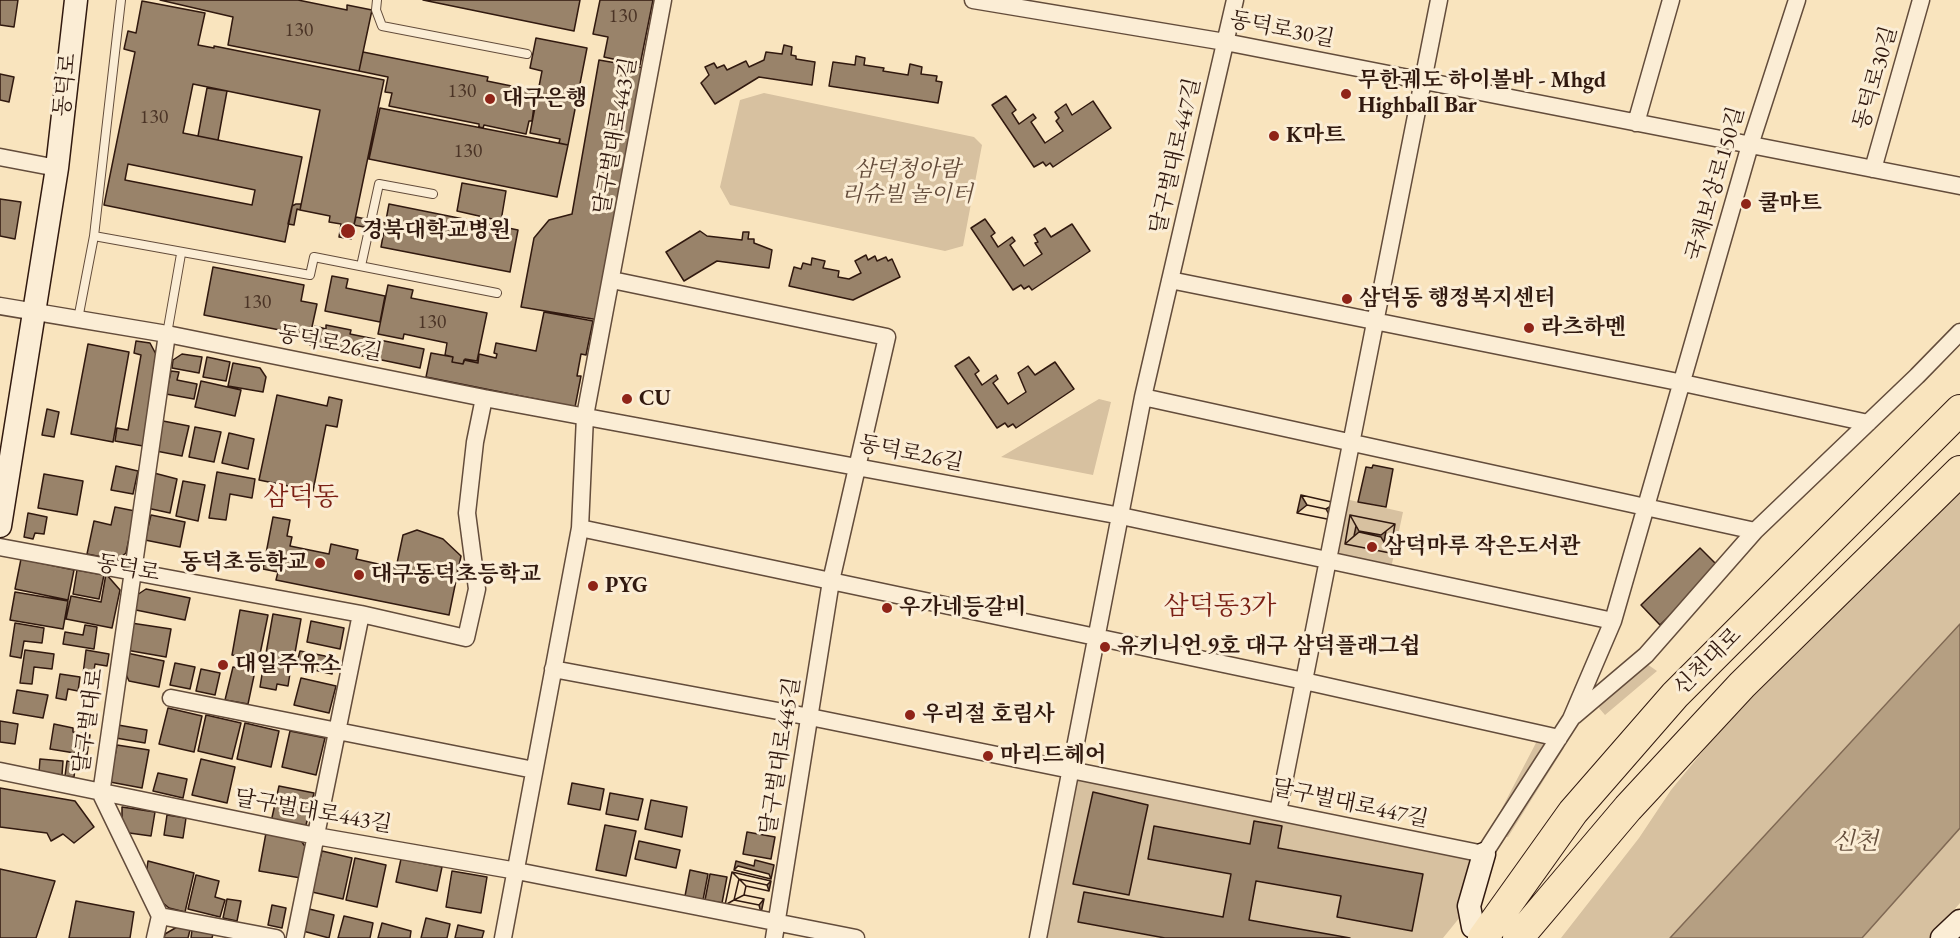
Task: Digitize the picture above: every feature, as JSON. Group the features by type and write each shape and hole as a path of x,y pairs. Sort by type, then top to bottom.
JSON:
{"highway":[{"name":"신천대로","path":"1474,934 1573,812 1675,695 1960,410"},
{"name":"신천대로","path":"1518,938 1628,808 1742,685 1960,471"},
{"path":"1544,938 1628,808"}],"main road":[{"name":"동덕로","path":"0,526 57,168 76,0"},
{"path":"1474,934 1469,906 1484,854"},
{"path":"1942,938 1960,921"}],"street":[{"name":"달구벌대로443길","path":"503,938 580,528 585,416 663,0"},
{"name":"달구벌대로447길","path":"1038,938 1143,398 1235,0"},
{"path":"1278,812 1425,81 1439,0"},
{"path":"1636,123 1671,0"},
{"name":"국채보상로150길","path":"1613,621 1750,145 1797,0"},
{"name":"동덕로30길","path":"1874,169 1921,0"},
{"name":"동덕로30길","path":"983,1 1225,42 1960,186"},
{"path":"0,157 57,168"},
{"name":"달구벌대로445길","path":"612,280 887,337 855,467 831,580 776,930"},
{"path":"1170,280 1683,382 1868,423"},
{"path":"0,306 34,312"},
{"name":"동덕로26길","path":"34,312 167,334 484,398 1121,516 1613,621"},
{"path":"1571,718 1646,655 1755,531 1960,332"},
{"path":"134,570 167,334"},
{"name":"동덕로","path":"0,547 134,570 361,614 466,638 477,589 467,513 475,442 484,398"},
{"path":"1143,398 1755,531"},
{"path":"580,528 1304,681 1559,738"},
{"name":"달구벌대로","path":"134,570 101,794 160,916"},
{"path":"295,938 361,614"},
{"path":"1484,854 1571,718 1613,621"},
{"path":"553,669 810,717 1071,770"},
{"path":"171,698 338,729 534,770"},
{"name":"달구벌대로447길","path":"1071,770 1484,854"},
{"path":"0,771 101,794"},
{"name":"달구벌대로443길","path":"101,794 316,836 517,871"},
{"path":"517,871 776,930 856,938"},
{"path":"155,938 160,916 276,938"}],"lane":[{"path":"78,319 94,236 122,0"},
{"path":"377,0 376,10 382,26 526,54"},
{"path":"361,266 379,184 433,194"},
{"path":"94,236 181,254 310,275 314,257 497,293"},
{"path":"167,334 181,254"}],"green space":[{"name":"삼덕청아람 리슈빌 놀이터","path":"764,93 974,137 982,145 963,246 945,251 730,205 720,187 740,100"},
{"path":"1099,399 1111,402 1093,475 1001,457"},
{"path":"1960,489 1960,624 1670,938 1561,938 1639,838 1671,790 1745,700"},
{"path":"1341,498 1403,512 1390,573 1329,560"},
{"path":"1634,655 1657,671 1605,715 1599,708"},
{"path":"1538,739 1564,748 1508,837 1488,835"},
{"path":"1071,770 1484,854 1469,906 1443,938 1039,938"},
{"path":"1960,828 1960,903 1930,938 1862,938"}],"water":[{"name":"신천","path":"1960,624 1960,828 1862,938 1670,938"}],"building":[{"path":"0,0 18,0 14,27 0,25"},
{"path":"160,0 298,0 347,10 347,5 372,10 359,71 228,45 233,17"},
{"path":"423,0 580,0 574,31"},
{"path":"600,0 653,0 640,65 604,57 608,37 593,34"},
{"path":"142,1 205,13 198,45 214,48 214,46 384,80 351,239 339,237 341,224 329,222 330,216 300,210 320,110 193,84 183,133 302,157 285,242 104,205 135,52 124,49 128,31 136,33"},
{"path":"536,38 587,48 568,145 559,143 560,139 530,133 542,71 530,68"},
{"path":"784,45 792,47 791,55 796,56 796,59 815,62 812,85 759,77 715,104 701,83 709,75 705,67 714,63 717,68 724,65 727,70 746,61 749,67 764,60 766,52 782,54"},
{"path":"363,52 488,77 487,81 536,91 532,121 529,121 526,134 484,125 483,128 479,127 479,124 389,106 392,93 385,92 388,77 359,71"},
{"path":"856,56 865,58 864,65 884,68 883,71 908,75 910,64 922,67 921,74 937,76 936,81 942,82 938,103 829,86 833,62 855,65"},
{"path":"599,60 645,68 599,320 521,307 534,238 549,220 572,214"},
{"path":"0,74 14,77 9,102 0,100"},
{"path":"207,88 227,91 218,140 198,136"},
{"path":"1006,96 1016,110 1012,113 1019,124 1033,114 1036,118 1031,122 1045,143 1063,131 1056,121 1059,118 1055,112 1066,104 1072,115 1093,101 1111,128 1053,167 1050,163 1046,166 1043,162 1034,167 992,105"},
{"path":"380,108 568,145 557,197 369,159"},
{"path":"128,164 255,190 252,205 125,180"},
{"path":"462,183 506,191 501,221 457,211"},
{"path":"0,199 21,202 15,239 0,236"},
{"path":"301,204 300,210 297,209 294,225 288,224 292,206"},
{"path":"389,204 518,230 510,272 381,247"},
{"path":"356,217 386,223 384,231 354,225"},
{"path":"985,219 995,233 991,236 998,247 1012,237 1015,241 1010,245 1024,266 1042,254 1035,243 1038,242 1034,235 1045,228 1051,237 1072,224 1090,251 1032,290 1029,286 1024,289 1021,285 1013,290 971,228"},
{"path":"700,231 707,236 742,240 743,232 749,232 748,239 754,239 754,243 772,250 769,268 717,261 684,281 666,252"},
{"path":"866,255 868,260 875,256 877,261 886,257 888,261 892,259 900,277 853,300 789,286 794,267 801,269 803,263 811,265 812,258 825,261 823,268 839,271 838,277 849,279 861,273 855,261"},
{"path":"213,267 304,285 301,301 317,304 310,336 204,315"},
{"path":"332,276 348,279 346,288 385,296 380,322 325,311"},
{"path":"388,285 413,290 411,298 487,313 477,361 465,359 463,364 452,362 453,357 445,355 447,343 404,334 403,339 378,334"},
{"path":"544,312 593,321 586,355 581,354 577,376 581,376 575,407 426,377 431,353 453,357 452,362 463,364 464,360 478,363 479,354 496,358 497,354 494,353 496,343 536,351"},
{"path":"326,325 351,330 350,334 424,349 420,368 310,345 315,326 326,329"},
{"path":"136,341 150,343 158,358 143,446 115,441 117,428 128,430 141,355 134,353"},
{"path":"88,344 129,352 113,442 71,434"},
{"path":"182,354 202,357 199,373 172,368 173,360"},
{"path":"207,357 230,362 226,381 203,377"},
{"path":"969,357 979,371 975,374 982,385 996,375 998,379 993,383 1008,404 1026,392 1018,373 1028,366 1035,375 1055,362 1074,389 1016,428 1013,424 1008,427 1005,423 997,428 955,366"},
{"path":"233,363 260,368 266,377 263,392 228,386"},
{"path":"171,371 179,372 177,380 197,384 194,399 166,394"},
{"path":"201,381 241,390 235,416 195,407"},
{"path":"277,395 327,406 329,397 342,400 337,427 326,425 313,491 259,480"},
{"path":"47,409 59,412 54,437 42,435"},
{"path":"163,421 189,426 182,456 156,451"},
{"path":"195,427 221,432 214,462 189,457"},
{"path":"229,433 254,439 248,469 222,463"},
{"path":"1373,465 1393,469 1386,507 1358,502 1366,467 1372,468"},
{"path":"116,466 138,471 133,494 111,490"},
{"path":"217,472 255,479 252,498 230,494 226,520 209,518"},
{"path":"154,473 177,479 170,513 147,508"},
{"path":"44,474 83,481 77,515 38,508"},
{"path":"183,481 205,485 198,521 176,516"},
{"path":"1301,495 1336,503 1332,520 1297,513"},
{"path":"1301,495 1336,503 1326,509 1307,505"},
{"path":"1307,505 1326,509 1332,520 1297,513"},
{"path":"115,507 135,511 126,553 117,560 87,554 94,521 111,525"},
{"path":"28,513 47,517 44,534 35,533 33,539 24,537"},
{"path":"151,515 185,522 180,547 145,540"},
{"path":"1350,515 1395,524 1390,553 1345,544"},
{"path":"1350,515 1395,524 1381,535 1359,531"},
{"path":"1350,515 1356,526 1354,536 1345,544"},
{"name":"동덕초등학교","path":"273,517 290,520 287,536 292,537 290,546 329,554 331,544 358,550 356,559 396,568 403,535 417,530 443,539 461,556 449,615 276,580 278,572 263,569"},
{"path":"1395,524 1390,553 1384,542 1386,531"},
{"path":"1359,532 1381,537 1390,553 1345,544"},
{"path":"1700,548 1719,567 1660,625 1641,605"},
{"path":"21,559 74,570 68,600 15,589"},
{"path":"77,570 104,575 99,599 73,594"},
{"path":"106,574 120,590 112,628 66,619 71,596 101,602"},
{"path":"146,589 190,598 185,620 131,609 134,597"},
{"path":"15,592 68,601 63,629 10,620"},
{"path":"240,610 268,615 259,659 232,655"},
{"path":"273,614 301,619 293,664 265,659"},
{"path":"311,621 344,628 340,649 307,642"},
{"path":"15,623 44,628 42,643 24,641 21,658 10,656"},
{"path":"131,623 171,629 166,657 126,650"},
{"path":"85,625 97,627 94,649 63,644 65,632 83,635"},
{"path":"25,650 54,654 52,669 34,667 32,684 20,683"},
{"path":"86,650 109,654 107,666 95,664 93,676 83,674"},
{"path":"300,651 335,658 332,674 296,666"},
{"path":"127,653 164,661 159,687 129,681 124,670"},
{"path":"264,662 291,667 288,686 277,684 276,690 260,687"},
{"path":"175,663 195,667 190,689 170,685"},
{"path":"233,667 255,671 248,704 225,700"},
{"path":"201,669 220,673 215,695 196,691"},
{"path":"60,674 80,677 78,691 68,689 66,700 56,698"},
{"path":"301,678 336,686 329,713 294,705"},
{"path":"17,690 48,695 43,718 13,713"},
{"path":"168,708 202,716 194,752 159,744"},
{"path":"206,715 241,723 232,759 198,751"},
{"path":"0,721 18,724 15,744 0,742"},
{"path":"245,723 279,731 271,767 237,759"},
{"path":"54,724 73,728 73,732 90,735 87,755 50,749"},
{"path":"118,725 147,730 145,743 116,738"},
{"path":"290,731 325,738 316,775 282,767"},
{"path":"117,745 149,750 142,788 110,782"},
{"path":"40,759 63,761 62,775 39,772"},
{"path":"201,759 235,767 227,803 192,795"},
{"path":"67,761 87,764 87,770 75,769 74,777 65,776"},
{"path":"158,773 187,779 183,798 153,791"},
{"path":"572,783 604,789 600,810 568,804"},
{"path":"279,786 314,793 305,829 271,822"},
{"path":"0,788 75,801 94,827 74,843 63,834 51,841 47,833 0,827"},
{"path":"1093,792 1148,805 1129,895 1073,884"},
{"path":"610,793 643,799 638,820 606,814"},
{"path":"651,800 687,807 682,837 645,829"},
{"path":"122,807 155,812 151,836 122,832"},
{"path":"167,815 186,818 183,838 164,835"},
{"path":"1254,821 1282,826 1278,848 1423,874 1412,931 1337,917 1341,896 1256,881 1249,920 1350,938 1165,938 1078,922 1084,892 1223,917 1231,874 1148,859 1154,826 1250,844"},
{"path":"605,825 636,831 626,876 596,870"},
{"path":"747,832 775,837 771,859 743,854"},
{"path":"266,833 300,839 306,848 301,878 259,871"},
{"path":"639,841 680,850 676,868 635,859"},
{"path":"322,851 352,858 343,899 312,892"},
{"path":"355,858 386,865 377,907 346,900"},
{"path":"401,859 442,867 437,891 396,882"},
{"path":"755,860 774,865 771,879 734,870 736,861 754,866"},
{"path":"148,861 194,873 185,912 169,908 157,898 146,876"},
{"path":"738,866 769,874 771,879 734,870"},
{"path":"0,869 55,881 36,938 0,938"},
{"path":"690,870 708,874 703,900 685,896"},
{"path":"452,871 487,877 481,913 446,907"},
{"path":"732,872 771,881 769,891 746,886 744,895 764,899 761,913 725,905"},
{"path":"732,872 739,879 734,900 725,905"},
{"path":"732,872 771,881 767,885 739,879"},
{"path":"710,874 727,877 722,903 705,900"},
{"path":"196,875 219,881 215,897 225,900 220,917 188,909"},
{"path":"739,879 767,885 769,891 746,886"},
{"path":"739,879 746,886 744,895 734,900"},
{"path":"744,895 764,899 759,905 734,900"},
{"path":"227,899 241,901 237,921 223,918"},
{"path":"734,900 759,905 761,913 725,905"},
{"path":"76,901 134,912 130,938 69,938"},
{"path":"272,905 286,908 282,928 268,925"},
{"path":"305,908 334,915 329,938 299,930"},
{"path":"344,916 373,923 370,938 338,938"},
{"path":"426,918 450,924 447,938 421,938"},
{"path":"382,923 411,931 410,938 378,938"},
{"path":"458,925 484,931 482,938 455,938"},
{"path":"177,927 190,930 188,938 164,938 165,934"},
{"path":"192,930 213,934 212,938 191,938"}],"place":[{"name":"무한궤도 하이볼바 - Mhgd Highball Bar","path":"1346,94"},
{"name":"대구은행","path":"490,99"},
{"name":"K마트","path":"1274,136"},
{"name":"쿨마트","path":"1746,204"},
{"name":"경북대학교병원","path":"348,231"},
{"name":"삼덕동 행정복지센터","path":"1347,299"},
{"name":"라츠하멘","path":"1529,328"},
{"name":"CU","path":"627,399"},
{"name":"삼덕마루 작은도서관","path":"1372,547"},
{"name":"동덕초등학교","path":"320,563"},
{"name":"대구동덕초등학교","path":"359,575"},
{"name":"PYG","path":"593,586"},
{"name":"우가네등갈비","path":"887,608"},
{"name":"유키니언 9호 대구 삼덕플래그쉽","path":"1105,647"},
{"name":"대일주유소","path":"223,665"},
{"name":"우리절 호림사","path":"910,715"},
{"name":"마리드헤어","path":"988,756"}],"district":[{"name":"삼덕동","path":"301,498"},
{"name":"삼덕동3가","path":"1220,607"}]}
